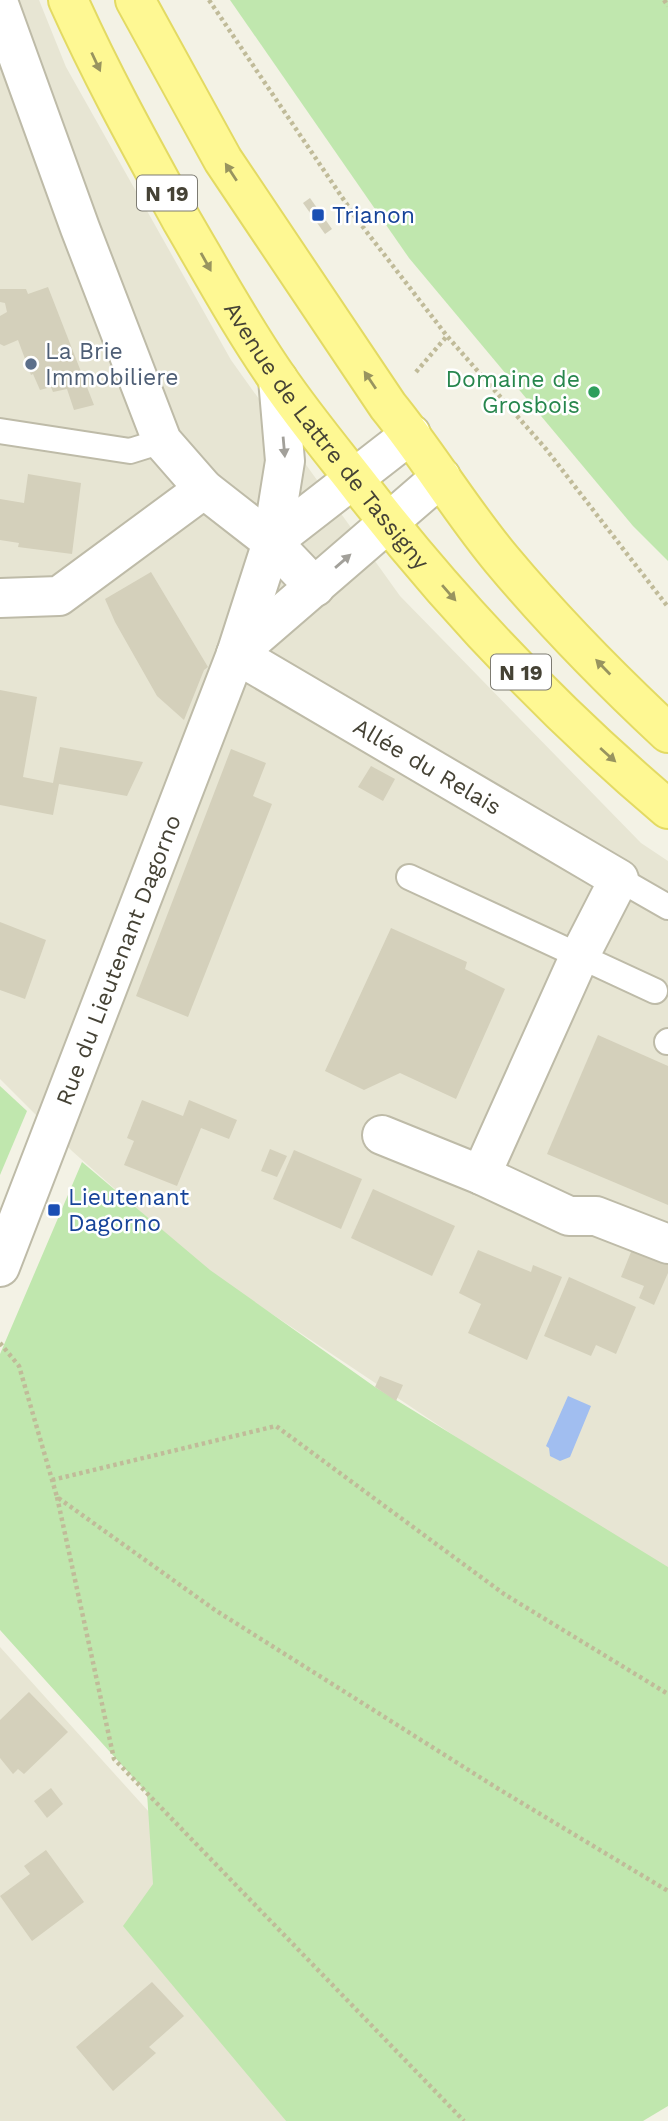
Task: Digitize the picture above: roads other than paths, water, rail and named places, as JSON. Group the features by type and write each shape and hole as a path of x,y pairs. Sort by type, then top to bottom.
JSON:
{"main road":[{"name":"Avenue de Lattre de Tassigny","path":"68,0 99,69 165,190 213,275 278,379 387,523 514,666 668,809"},
{"name":"N 19","path":"135,0 223,160 388,406 501,559 539,602 668,733"}],"street":[{"path":"0,7 80,228 162,441 204,489 272,542 315,587"},
{"name":"Rue du Lieutenant Dagorno","path":"0,1266 236,654 272,542 285,461 278,379"},
{"path":"272,542 411,434"},
{"path":"236,654 441,477"},
{"path":"0,598 59,596 204,489"},
{"name":"Allée du Relais","path":"236,654 619,879"},
{"path":"481,1175 579,957 619,879"},
{"path":"383,1135 481,1175 569,1216 596,1216 668,1244"}],"lane":[{"path":"0,431 130,451 162,441"},
{"path":"409,877 655,990"},
{"name":"Allée du Relais","path":"619,879 668,906"}],"water":[{"path":"568,1396 591,1406 570,1457 560,1461 550,1456 546,1446"}],"place":[{"name":"Trianon","path":"318,215"},
{"name":"La Brie Immobiliere","path":"31,364"},
{"name":"Domaine de Grosbois","path":"594,392"},
{"name":"Lieutenant Dagorno","path":"54,1210"}]}
